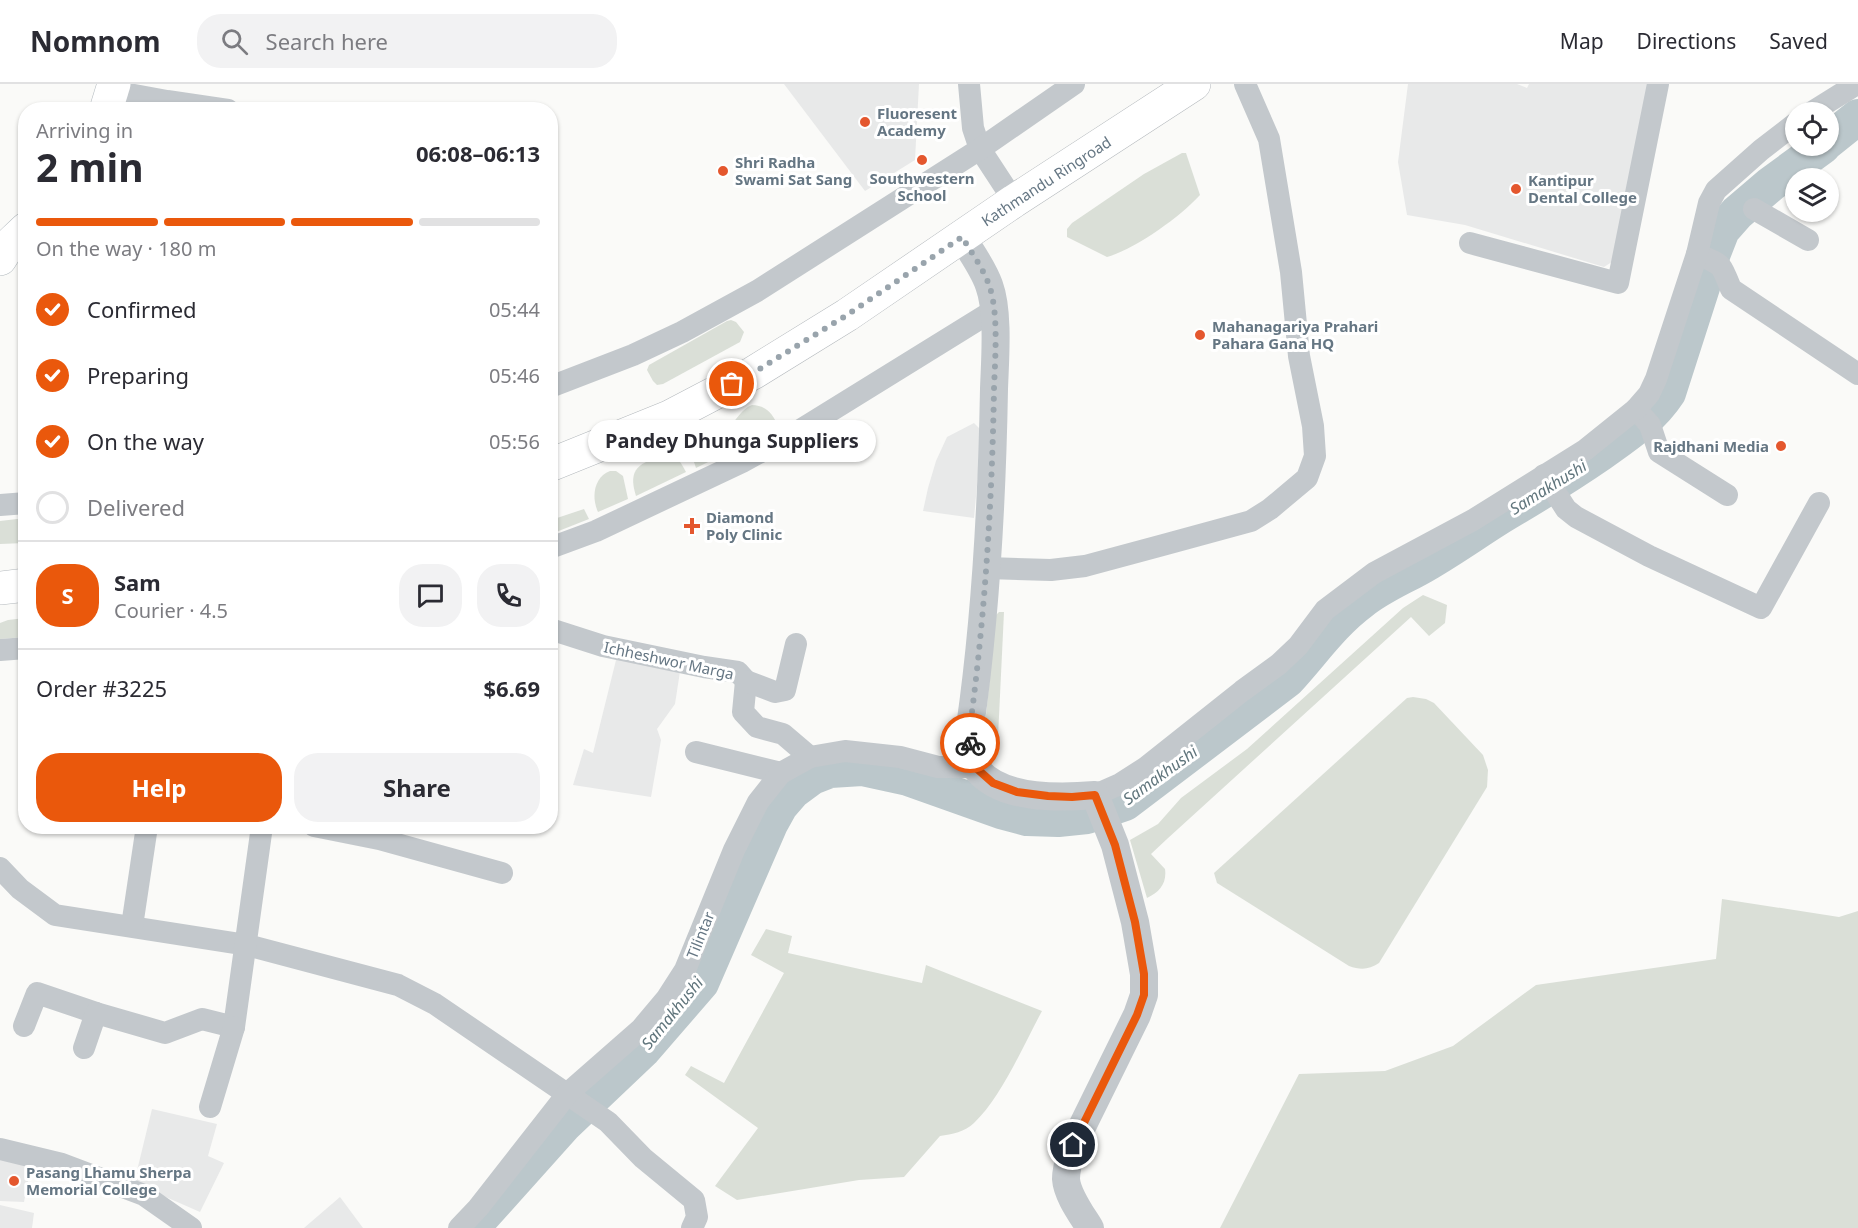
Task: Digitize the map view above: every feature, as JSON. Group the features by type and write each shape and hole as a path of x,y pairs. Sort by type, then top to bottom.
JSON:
{"main road":[{"name":"Kathmandu Ringroad","path":"558,462 669,417 753,373 847,315 1014,201 1194,84"},
{"path":"0,259 18,237"},
{"path":"0,588 18,586"}],"street":[{"path":"969,84 973,128 981,148 1014,201"},
{"path":"558,384 633,355 734,304 981,148 1074,84"},
{"path":"987,568 1051,570 1084,566 1163,546 1251,521 1270,509 1307,478 1314,456 1313,426 1299,356 1291,272 1269,139 1245,84"},
{"path":"1470,243 1618,283 1658,84"},
{"path":"1828,102 1857,84"},
{"path":"111,95 174,102"},
{"path":"962,237 989,285 994,310 993,425 987,568 970,727 970,749 975,767 993,783 1017,792 1097,800 1145,768 1279,664 1298,646 1325,610 1354,587 1374,573 1548,482 1585,450 1642,416 1706,258 1709,203 1716,190 1785,131"},
{"path":"1754,209 1808,240"},
{"path":"1706,258 1722,267 1731,289 1858,374"},
{"path":"558,545 596,531 742,462 792,435 994,310"},
{"path":"1642,416 1659,452 1727,495"},
{"path":"1548,482 1566,509 1576,517 1649,556 1761,608 1819,503"},
{"path":"0,505 18,503"},
{"name":"Ichheshwor Marga","path":"558,632 603,646 738,672 746,681 743,712 757,727 783,734 810,757"},
{"path":"746,681 775,692 785,690 796,644"},
{"path":"0,650 18,649"},
{"path":"696,752 781,773"},
{"name":"Tilintar","path":"459,1228 478,1208 568,1093 641,1029 667,998 686,970 734,850 758,802 781,773 810,757 845,752 900,757 938,767 975,767"},
{"path":"1090,1228 1076,1206 1066,1181 1068,1164 1073,1145 1137,1015 1144,995 1144,974 1135,922 1115,845 1097,800"},
{"path":"132,926 146,834"},
{"path":"210,1107 234,1027 261,834"},
{"path":"354,834 502,873"},
{"path":"0,868 20,889 55,915 246,945 398,985 435,1004 608,1122 643,1158 694,1200 697,1217 692,1228"},
{"path":"24,1026 37,993 165,1033 202,1019 234,1027"},
{"path":"84,1048 96,1013"},
{"path":"0,1149 62,1164 144,1195 192,1228"}],"shaded area":[{"name":"Fluoresent Academy","path":"784,84 919,84 915,160 865,191"},
{"name":"Kantipur Dental College","path":"1408,84 1517,84 1527,88 1529,84 1650,84 1615,260 1604,267 1465,225 1407,215 1398,162"},
{"path":"1186,153 1200,195 1169,222 1131,247 1107,257 1067,237 1067,229 1072,223 1144,174"},
{"path":"731,320 736,322 744,332 740,342 663,384 657,385 653,381 647,370 649,365"},
{"path":"752,405 762,407 769,412 779,427 696,468 693,459 698,449 723,432 745,409"},
{"path":"974,423 982,431 974,518 923,511 936,461 947,437"},
{"path":"664,455 678,460 686,472 636,496 633,479 638,468"},
{"path":"610,471 616,471 623,476 628,499 598,512 595,488 600,478"},
{"path":"584,509 589,519 558,531 558,518"},
{"path":"18,519 18,543 0,544 0,521"},
{"path":"1423,595 1447,605 1445,623 1429,636 1411,617 1167,839 1151,854 1165,869 1164,883 1156,893 1147,898 1130,840 1158,824 1181,798 1247,749 1403,608"},
{"path":"1004,612 998,737 983,745 996,615"},
{"path":"18,619 18,638 0,639 0,623"},
{"path":"618,652 681,665 675,704 657,729 661,740 651,797 573,785 584,749 593,753"},
{"path":"1413,697 1434,703 1483,755 1488,770 1487,787 1379,963 1364,969 1357,968 1349,966 1217,883 1214,873 1407,698"},
{"path":"1722,899 1839,917 1858,911 1858,1228 1220,1228 1299,1074 1385,1071 1453,1046 1536,985 1716,959"},
{"path":"766,929 792,936 788,953 922,983 926,965 1042,1011 1003,1085 984,1112 967,1129 940,1136 904,1177 859,1180 737,1200 715,1186 758,1128 685,1075 691,1066 724,1083 784,973 751,955"},
{"path":"152,1109 217,1124 208,1156 224,1163 200,1212 134,1183"},
{"name":"Pasang Lhamu Sherpa Memorial College","path":"0,1155 32,1161 24,1202 0,1201"},
{"path":"340,1197 363,1228 304,1228"},
{"path":"0,1205 34,1213 32,1228 0,1228"}],"waterway":[{"name":"Samakhushi","path":"1839,132 1858,117"},
{"name":"Samakhushi","path":"477,1222 564,1125 643,1050 701,983 770,824 780,806 793,791 812,777 830,770 862,768 908,778 1027,818 1058,819 1087,816 1125,803 1287,680 1341,619 1370,595 1438,557 1564,477 1620,440 1646,419 1668,393 1722,230 1737,213 1771,184 1809,156"}],"way so far":[{"path":"732,384 847,315 962,237 989,285 994,310 995,351 987,568 970,743"}],"place":[{"name":"Fluoresent Academy","path":"865,122"},
{"name":"Southwestern School","path":"922,160"},
{"name":"Shri Radha Swami Sat Sang","path":"723,171"},
{"name":"Kantipur Dental College","path":"1516,189"},
{"name":"Mahanagariya Prahari Pahara Gana HQ","path":"1200,335"},
{"name":"Pandey Dhunga Suppliers","path":"732,384"},
{"name":"Rajdhani Media","path":"1781,446"},
{"name":"Diamond Poly Clinic","path":"692,526"},
{"name":"Pasang Lhamu Sherpa Memorial College","path":"14,1181"}],"route":[{"path":"970,743 975,767 993,783 1017,792 1048,796 1095,795 1115,845 1135,922 1144,974 1144,995 1137,1015 1073,1145"}]}
